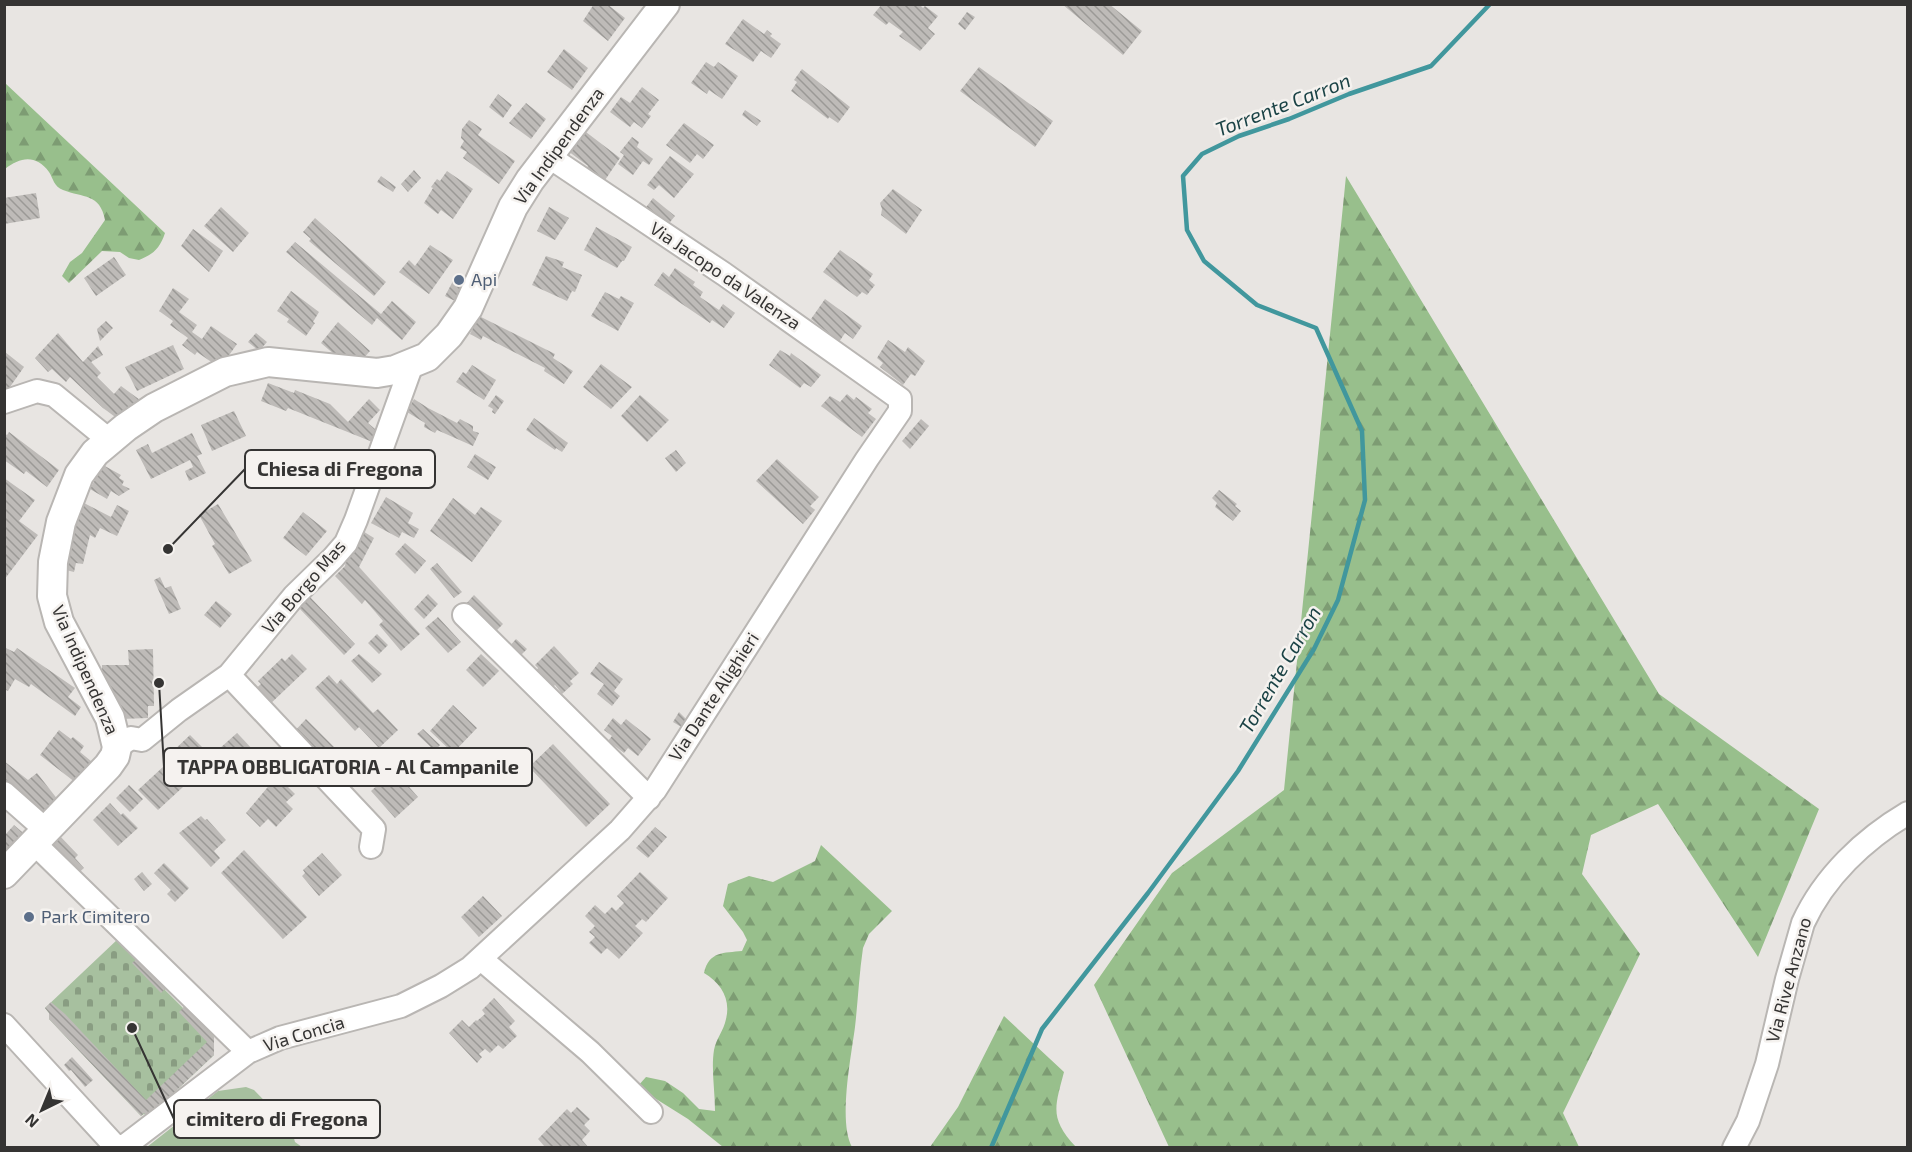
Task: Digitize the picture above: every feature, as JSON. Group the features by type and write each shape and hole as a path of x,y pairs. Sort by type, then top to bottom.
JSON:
{"main road":[{"name":"Via Indipendenza","path":"4,874 108,766 115,756 117,747 110,718 59,622 52,596 53,562 61,522 71,491 95,453 109,440 154,408 225,372 268,362 377,373 395,370 427,357 449,334 468,308 513,207 530,180 665,4"}],"street":[{"name":"Via Jacopo da Valenza","path":"548,156 733,280 900,399"},
{"name":"Via Borgo Mas","path":"117,747 131,738 142,740 179,710 229,675 294,596 345,543 356,520 412,364"},
{"path":"4,402 37,392 54,395 109,440"},
{"name":"Via Dante Alighieri","path":"475,964 620,830 649,798 900,411 900,399"},
{"path":"464,615 649,798"},
{"path":"229,675 374,829 371,847"},
{"path":"4,793 41,838 248,1052"},
{"name":"Via Rive Anzano","path":"1734,1148 1748,1121 1764,1072 1786,979 1803,923 1813,901 1850,858 1880,830 1908,813"},
{"path":"475,964 591,1052 651,1112"},
{"name":"Via Concia","path":"122,1148 248,1052 280,1038 401,1006 441,986 475,964"},
{"path":"4,1025 117,1148"}],"green space":[{"path":"5,83 165,233 159,247 139,260 129,258 120,252 102,251 69,283 62,276 70,262 82,253 105,220 103,211 90,198 60,189 39,162 22,160 5,169"},
{"path":"1346,176 1659,694 1819,809 1758,957 1658,804 1591,835 1582,874 1640,954 1563,1113 1579,1147 1169,1147 1094,985 1172,873 1284,790"},
{"path":"821,845 892,911 869,934 863,948 846,1106 848,1136 852,1147 723,1147 688,1119 637,1087 646,1077 665,1081 683,1093 699,1109 715,1111 713,1057 716,1042 725,1023 727,1005 720,987 704,973 713,957 718,954 742,951 747,940 723,906 728,884 749,876 773,882 815,861"},
{"path":"119,938 168,986 165,990 183,1008 185,1006 214,1037 214,1055 148,1117 144,1114 141,1116 49,1019 49,1013 45,1008"},
{"path":"1004,1016 1064,1072 1056,1112 1061,1128 1076,1147 930,1147 958,1107"},
{"path":"246,1087 254,1090 291,1128 295,1142 302,1147 147,1147 218,1091"}],"building":[{"path":"594,4 607,4 625,18 608,41 583,21"},
{"path":"882,4 919,4 923,8 925,6 938,16 928,28 935,34 920,51 899,36 903,32 889,22 886,25 873,15"},
{"path":"1062,4 1109,4 1142,31 1123,55"},
{"path":"967,12 975,17 965,30 958,24"},
{"path":"743,19 764,34 767,30 772,34 770,36 781,44 771,58 761,51 753,62 725,44"},
{"path":"564,49 588,68 572,90 547,72"},
{"path":"706,62 714,67 718,62 738,76 722,99 709,90 707,94 691,83"},
{"path":"979,67 1053,121 1035,147 960,91"},
{"path":"802,69 850,107 838,123 829,117 828,119 791,91 797,82 794,80"},
{"path":"642,87 659,100 648,114 651,116 642,128 634,122 630,127 610,112 621,97 630,103"},
{"path":"498,94 512,105 503,118 489,107"},
{"path":"526,103 546,119 531,139 509,123"},
{"path":"745,110 761,121 757,126 742,115"},
{"path":"469,120 482,129 478,135 515,161 499,184 463,158 467,152 460,148 464,141 461,138 462,129"},
{"path":"684,123 714,145 703,159 697,154 690,163 666,145"},
{"path":"582,129 620,158 603,183 586,169 588,166 568,151"},
{"path":"632,137 639,142 637,147 653,159 649,165 643,161 633,175 618,164 624,155 620,152"},
{"path":"670,156 694,174 674,198 659,185 654,190 647,185"},
{"path":"414,170 421,178 408,192 401,184"},
{"path":"447,171 473,189 453,219 441,210 438,214 424,203 433,188 431,187 437,179 440,181"},
{"path":"381,176 396,187 393,192 377,182"},
{"path":"893,189 922,210 906,234 881,215 880,203"},
{"path":"36,193 40,218 4,224 4,198"},
{"path":"653,198 675,216 666,227 644,210"},
{"path":"221,207 249,233 233,252 204,226"},
{"path":"549,207 569,218 555,240 537,231"},
{"path":"315,218 386,282 374,296 309,241 311,239 303,232"},
{"path":"596,227 632,247 617,268 584,250"},
{"path":"193,229 223,251 209,272 181,246"},
{"path":"295,242 381,314 392,301 416,322 402,340 377,318 372,325 286,252"},
{"path":"430,245 453,260 429,294 399,272 409,260 415,266"},
{"path":"840,250 873,274 869,280 875,285 867,295 862,292 857,297 823,272"},
{"path":"546,256 564,262 562,267 582,275 575,292 572,291 567,301 532,285"},
{"path":"114,257 126,275 96,296 84,278"},
{"path":"675,268 695,282 693,285 703,292 700,297 719,310 723,304 735,313 724,328 712,320 710,323 654,285 663,272 669,277"},
{"path":"453,281 465,288 457,302 445,296"},
{"path":"173,288 189,299 179,312 197,325 192,332 202,339 211,326 237,344 220,368 197,352 195,355 182,345 188,338 170,325 173,321 159,311"},
{"path":"291,291 319,312 306,336 287,322 289,319 277,311"},
{"path":"605,292 619,299 621,296 634,303 618,331 591,316"},
{"path":"825,299 862,326 853,339 845,333 839,342 811,319"},
{"path":"479,316 555,354 553,358 573,371 564,384 544,371 545,368 483,336 481,340 470,334"},
{"path":"106,321 113,328 100,341 97,329"},
{"path":"338,322 370,351 361,361 342,361 321,343"},
{"path":"58,333 83,362 98,346 103,355 91,362 101,373 97,377 114,394 121,386 140,400 122,422 103,408 70,377 66,382 52,369 48,372 35,358"},
{"path":"256,333 267,342 259,351 248,342"},
{"path":"888,340 905,352 908,347 925,361 915,376 911,374 903,385 880,367 883,363 877,358"},
{"path":"173,345 184,369 137,391 125,367"},
{"path":"780,350 790,356 791,353 821,375 811,387 804,383 800,388 769,365"},
{"path":"5,352 24,367 5,394"},
{"path":"601,364 632,387 611,409 583,387"},
{"path":"472,365 496,380 484,400 456,382"},
{"path":"268,383 294,393 295,390 330,404 348,422 369,399 380,410 368,423 382,435 375,443 288,408 286,411 261,401"},
{"path":"847,394 854,400 856,397 872,409 868,413 876,419 862,437 821,406 830,396 840,402"},
{"path":"496,395 504,401 495,414 488,406"},
{"path":"640,395 669,420 647,442 621,416"},
{"path":"414,399 457,423 460,419 473,426 473,431 479,433 473,446 437,430 435,433 424,427 425,423 407,412"},
{"path":"234,411 246,436 212,451 201,425"},
{"path":"534,418 568,443 562,452 556,448 555,450 526,430"},
{"path":"921,419 929,426 910,449 902,441"},
{"path":"9,432 59,470 47,487 26,471 24,474 4,460 4,433 7,435"},
{"path":"192,433 202,454 197,456 206,473 189,481 185,471 193,467 190,460 151,479 136,450 148,444 152,453"},
{"path":"676,450 686,463 676,472 665,458"},
{"path":"475,454 496,467 488,480 467,467"},
{"path":"777,459 819,497 810,506 815,510 803,524 756,481"},
{"path":"103,465 121,475 119,478 124,481 122,485 130,489 119,496 111,491 107,499 90,489"},
{"path":"4,478 35,500 19,521 38,535 4,580"},
{"path":"1219,490 1237,504 1235,506 1241,511 1233,521 1215,507 1217,503 1212,498"},
{"path":"386,497 413,513 408,523 419,529 414,538 402,532 399,538 371,523"},
{"path":"453,498 475,515 481,507 502,521 472,562 430,531"},
{"path":"84,503 111,517 117,505 129,511 117,536 100,528 95,538 90,535 83,564 76,563 74,572 62,569 77,517"},
{"path":"218,504 252,561 229,574 212,546 215,544 199,515"},
{"path":"303,512 327,531 306,556 283,538"},
{"path":"361,530 374,538 359,567 420,634 401,651 379,625 383,621 365,600 362,604 335,576 345,566 347,555"},
{"path":"405,543 426,561 415,574 395,554"},
{"path":"437,563 462,592 454,598 430,569"},
{"path":"160,577 165,588 171,586 181,609 169,614 154,580"},
{"path":"428,594 438,604 424,619 414,609"},
{"path":"474,595 503,624 492,635 464,606"},
{"path":"310,597 355,644 344,655 299,608"},
{"path":"216,601 232,614 220,628 204,615"},
{"path":"438,617 461,642 448,653 425,628"},
{"path":"377,634 388,645 379,654 368,643"},
{"path":"516,639 527,649 517,659 507,649"},
{"path":"554,646 579,673 570,681 573,684 562,694 555,685 552,688 536,671 538,668 535,665"},
{"path":"4,647 14,652 17,648 75,688 68,697 81,707 75,716 31,684 29,687 15,679 8,691 4,689"},
{"path":"153,649 154,706 148,706 148,718 121,719 102,677 102,665 129,665 128,650"},
{"path":"292,654 307,669 268,706 253,691 261,684 258,681 282,658 285,661"},
{"path":"359,654 382,674 372,683 351,661"},
{"path":"481,654 499,671 483,687 466,670"},
{"path":"599,662 623,679 614,691 620,696 612,706 597,694 604,684 590,674"},
{"path":"329,675 337,684 341,679 373,713 378,709 398,730 379,748 359,727 355,731 315,688"},
{"path":"453,705 477,728 453,753 430,731"},
{"path":"679,712 687,720 683,728 673,722"},
{"path":"613,718 621,725 626,719 651,739 638,756 628,748 624,753 608,741 612,736 604,730"},
{"path":"306,719 335,748 324,758 311,757 290,736"},
{"path":"423,729 440,745 435,751 417,734"},
{"path":"59,730 84,746 80,752 97,766 80,786 40,755"},
{"path":"237,733 255,752 237,768 219,749"},
{"path":"190,735 210,755 190,774 171,753"},
{"path":"553,744 610,804 586,827 529,767"},
{"path":"4,761 28,780 37,773 62,805 45,819 32,809 4,779"},
{"path":"164,766 183,787 158,810 138,790"},
{"path":"394,770 418,797 395,818 371,791"},
{"path":"277,776 295,794 286,802 293,809 276,827 268,819 260,827 246,813"},
{"path":"129,785 143,799 130,812 116,798"},
{"path":"110,803 138,828 118,846 93,820"},
{"path":"201,816 207,819 226,840 214,851 220,858 211,867 179,833"},
{"path":"14,825 29,838 4,868 4,832 6,834"},
{"path":"655,827 667,837 648,858 636,848"},
{"path":"59,835 78,855 75,858 84,868 73,878 45,849"},
{"path":"244,850 307,917 283,939 221,873"},
{"path":"322,853 342,875 319,896 302,876 305,873 303,870"},
{"path":"164,863 189,888 175,902 167,894 171,890 154,873"},
{"path":"142,872 152,884 144,891 134,879"},
{"path":"640,872 668,898 646,922 642,919 635,926 643,933 619,959 607,948 601,954 589,943 595,937 589,932 595,926 585,916 595,905 605,914 612,907 616,911 624,903 617,896"},
{"path":"483,896 502,916 479,937 461,917"},
{"path":"140,956 168,986 161,993 132,963"},
{"path":"494,998 515,1021 509,1027 517,1036 503,1049 498,1045 490,1053 485,1049 479,1054 482,1057 477,1063 449,1033 462,1020 469,1027 477,1021 485,1014 482,1010"},
{"path":"51,1002 146,1100 207,1042 179,1012 185,1006 214,1037 214,1055 148,1117 144,1113 141,1116 49,1019 49,1013 45,1008"},
{"path":"72,1057 93,1080 85,1087 64,1065"},
{"path":"577,1107 590,1119 584,1125 590,1131 582,1140 589,1148 546,1148 538,1139 567,1109 571,1113"}],"waterway":[{"name":"Torrente Carron","path":"991,1148 1042,1029 1148,893 1238,771 1314,649 1338,600 1365,500 1362,431 1316,328 1257,305 1204,261 1187,230 1183,176 1202,154 1239,136 1431,66 1490,4"}],"place":[{"name":"Api","path":"459,280"},
{"name":"Chiesa di Fregona","path":"168,549"},
{"name":"TAPPA OBBLIGATORIA - Al Campanile","path":"159,683"},
{"name":"Park Cimitero","path":"29,917"},
{"name":"cimitero di Fregona","path":"132,1028"}]}
